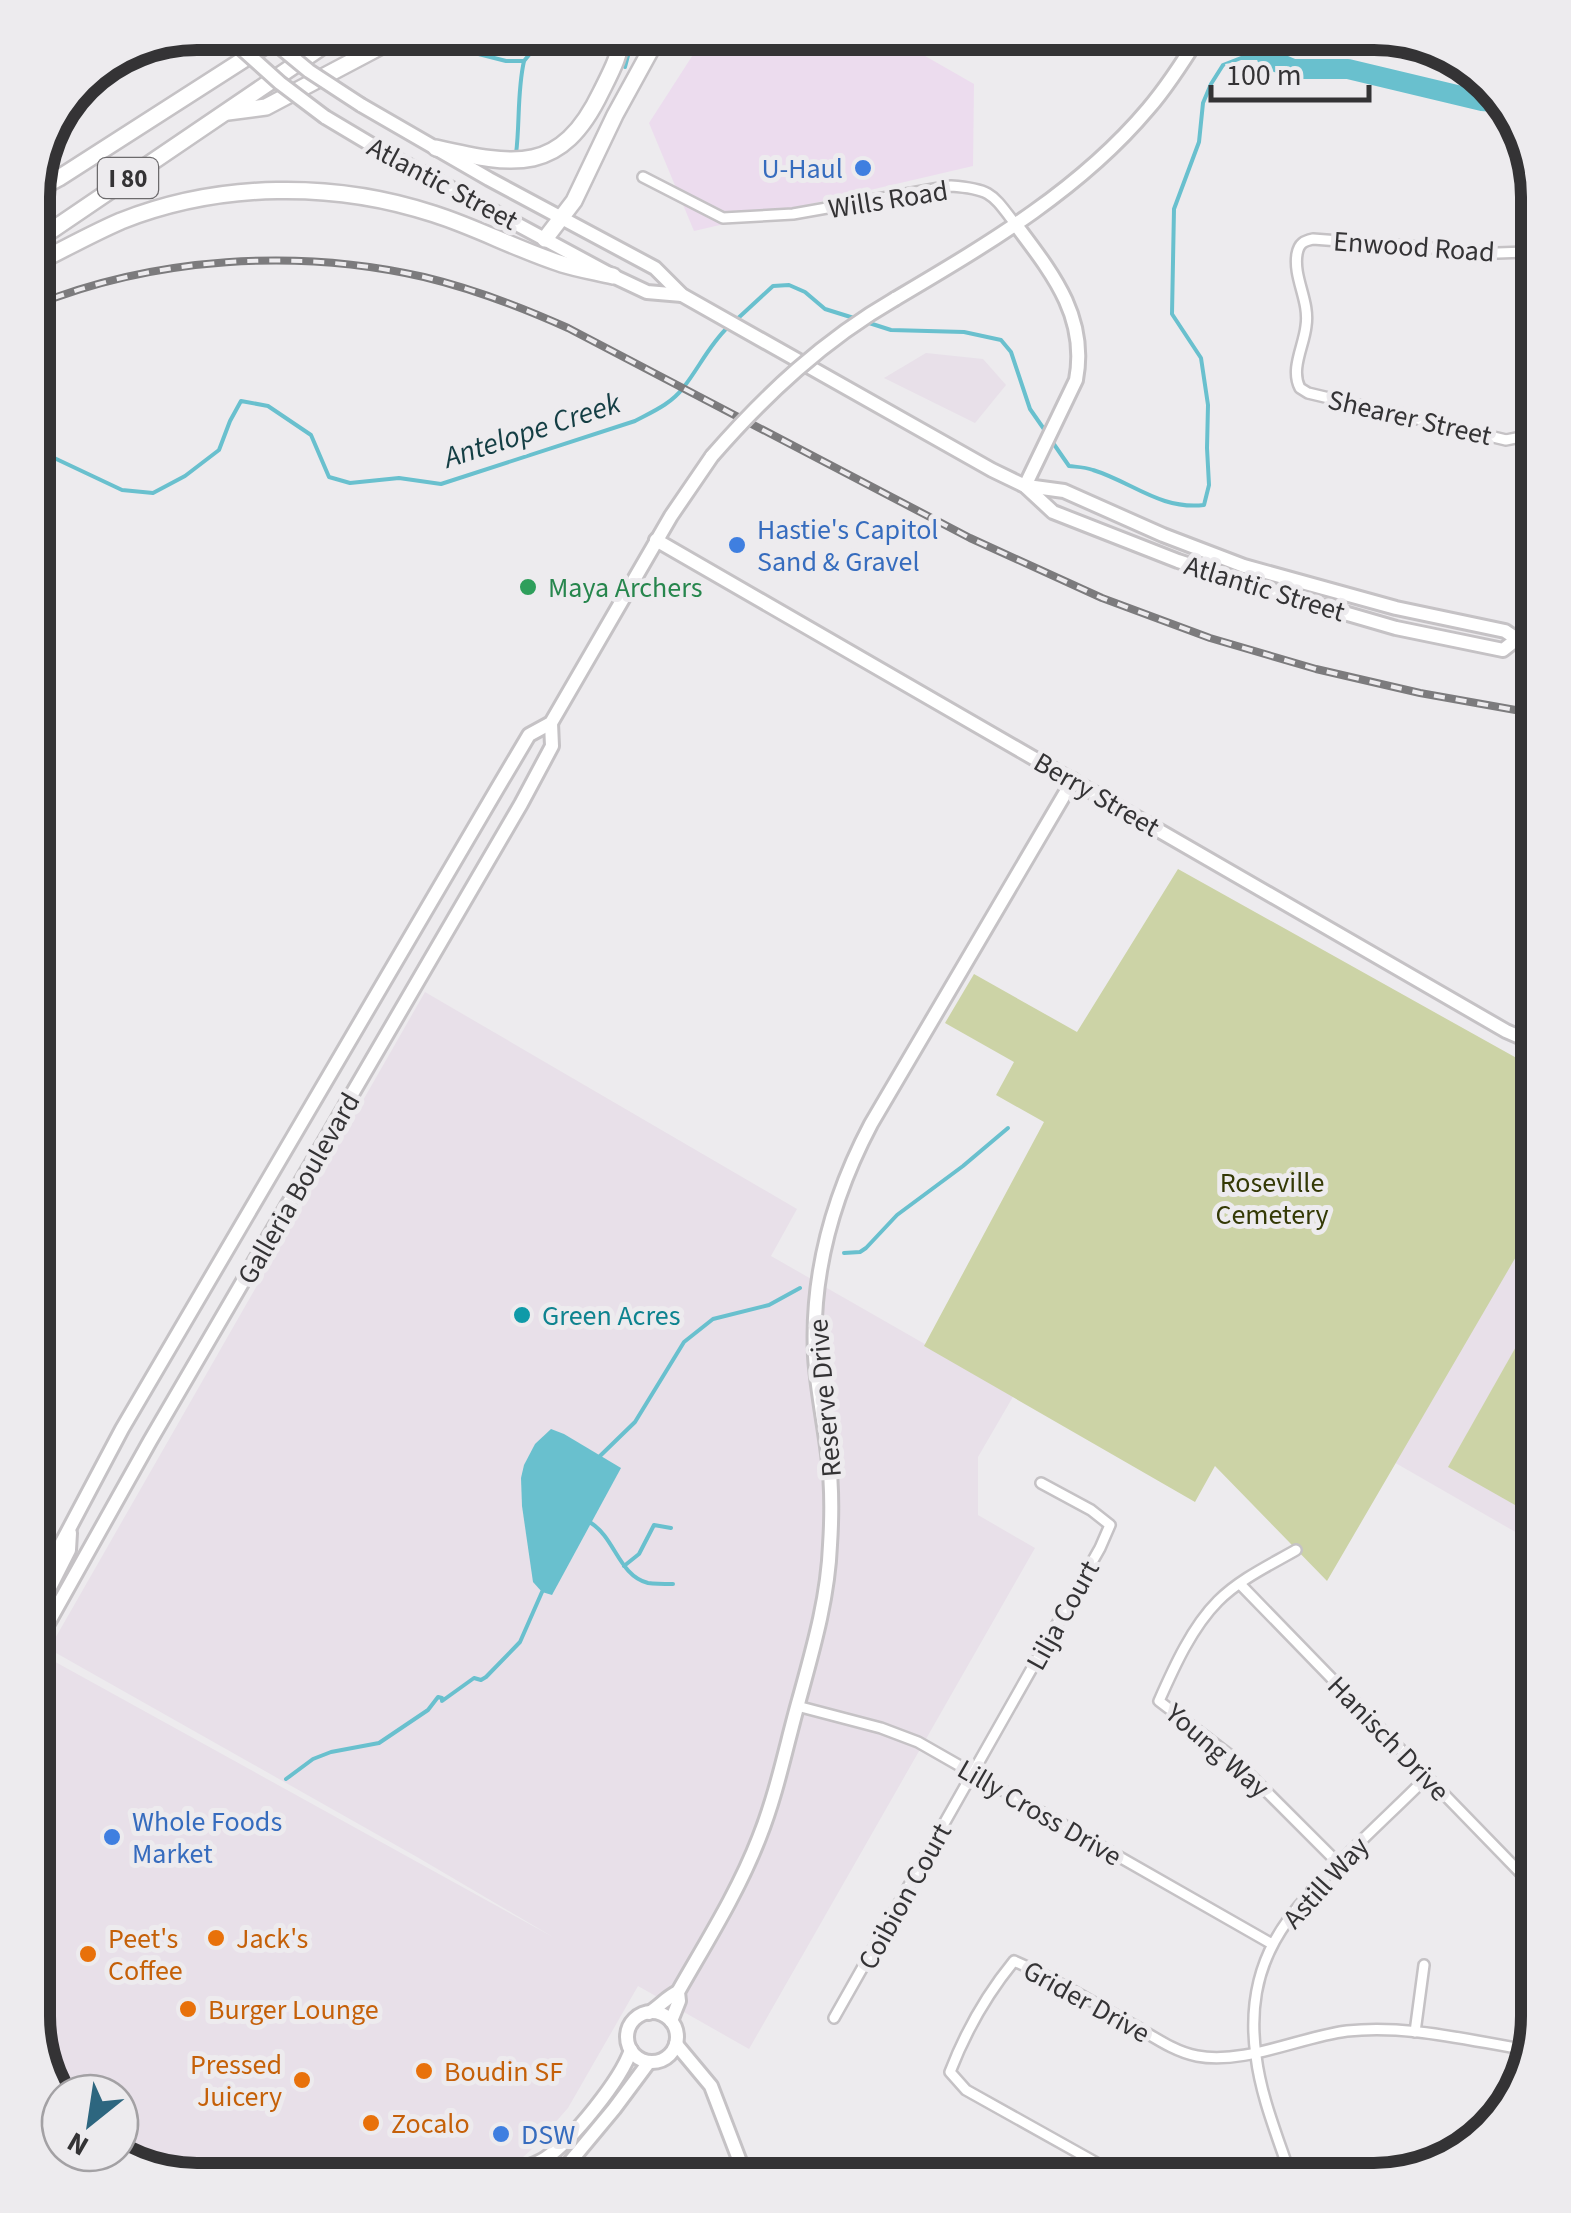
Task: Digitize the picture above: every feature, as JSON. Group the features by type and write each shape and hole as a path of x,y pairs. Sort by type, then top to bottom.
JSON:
{"highway":[{"path":"176,102 240,50"},
{"name":"I 80","path":"51,181 256,50"},
{"name":"I 80","path":"50,231 315,50"},
{"path":"224,112 266,107 372,50"},
{"path":"436,148 508,161 535,158 561,145 585,121 620,50"},
{"path":"544,239 574,201 651,50"},
{"path":"50,257 162,207 232,194 287,190 350,195 412,207 562,264 613,276"}],"main road":[{"name":"Atlantic Street","path":"243,50 326,117 387,154 646,292 682,295"},
{"name":"Atlantic Street","path":"284,50 361,105 655,268 682,295 702,307 1025,486 1053,512 1178,562 1396,628 1504,650 1517,639"},
{"name":"Galleria Boulevard","path":"50,1564 122,1429 496,789 530,735 551,723 656,540 712,456 783,380 849,327 1016,226 1079,177 1151,106 1190,50"},
{"name":"Wills Road","path":"1016,226 1067,302 1077,329 1079,363 1076,380 1025,486"},
{"name":"Atlantic Street","path":"1025,486 1064,491 1244,566 1322,590 1505,630 1521,640"},
{"name":"Berry Street","path":"656,540 1521,1038"},
{"path":"1258,588 1276,585 1378,614 1396,608"},
{"name":"Galleria Boulevard","path":"50,1618 520,804 552,746 551,723"},
{"name":"Reserve Drive","path":"671,2021 679,2001 678,1992 741,1880 758,1841 821,1618 829,1564 831,1492 815,1359 815,1324 830,1221 870,1124 1072,780"},
{"path":"50,1586 69,1550 71,1525"},
{"name":"Reserve Drive","path":"649,2012 678,1992"},
{"path":"649,2012 671,2021 677,2036 672,2050 656,2062 636,2056 627,2034 634,2020 649,2012"},
{"path":"538,2163 564,2143 602,2098 631,2050"},
{"path":"672,2050 691,2063 716,2096 741,2163"},
{"path":"568,2163 649,2062"}],"street":[{"name":"Wills Road","path":"643,177 724,218 793,214 951,186 976,188 994,196 1016,226"},
{"name":"Enwood Road","path":"1307,313 1297,254 1306,240 1313,238 1521,252"},
{"name":"Shearer Street","path":"1307,313 1296,374 1300,388 1308,393 1506,440 1521,438"},
{"name":"Lilja Court","path":"973,1774 1110,1525 1092,1510 1041,1484"},
{"name":"Young Way","path":"1296,1550 1240,1584 1206,1614 1159,1701 1231,1756 1338,1864"},
{"name":"Hanisch Drive","path":"1240,1584 1521,1874"},
{"name":"Lilly Cross Drive","path":"797,1706 902,1735 1272,1944"},
{"name":"Coibion Court","path":"834,2018 973,1774"},
{"name":"Astill Way","path":"1287,2163 1255,2052 1256,1998 1266,1960 1298,1904 1427,1777"},
{"name":"Grider Drive","path":"1097,2163 966,2090 950,2072 998,1980 1014,1961 1182,2052 1210,2058 1255,2052"},
{"path":"1415,2032 1424,1965"},
{"path":"1255,2052 1368,2030 1415,2032 1517,2048"}],"shaded area":[{"path":"696,50 915,50 974,84 973,166 694,231 649,123"},
{"path":"926,353 983,359 1006,385 975,423 884,378"},
{"path":"425,992 797,1209 771,1256 1014,1395 978,1457 978,1515 1035,1548 749,2049 638,1986 568,2108 516,2163 168,2160 140,2151 140,2073 62,2073 50,2016 50,1659 553,1937 50,1650"},
{"path":"1521,1245 1521,1535 1392,1461"}],"green space":[{"name":"Roseville Cemetery","path":"1178,869 1521,1061 1521,1248 1327,1581 1215,1466 1195,1502 924,1346 1044,1122 996,1095 1014,1062 945,1023 974,974 1077,1032"},
{"path":"1521,1338 1521,1508 1448,1467"}],"water":[{"path":"551,1429 621,1468 552,1595 542,1592 533,1582 521,1478 535,1444"}],"waterway":[{"path":"463,50 506,61 524,61 533,50"},
{"path":"625,67 630,50"},
{"path":"1251,50 1263,56"},
{"name":"Antelope Creek","path":"1051,440 1069,466 1093,470 1174,503 1204,505 1209,485 1208,405 1201,358 1172,314 1174,209 1199,142 1203,103 1211,84 1223,65 1241,58 1267,58"},
{"path":"1267,58 1293,69 1348,69 1485,101"},
{"path":"516,154 524,61"},
{"name":"Antelope Creek","path":"735,321 773,286 789,285 805,292 825,309 857,319"},
{"name":"Antelope Creek","path":"866,322 891,330 964,332 1001,340 1011,352 1030,409 1046,432"},
{"name":"Antelope Creek","path":"50,456 122,490 153,493 185,476 219,450 241,401 268,406 311,435 329,477 350,483 399,478 441,484 635,421 654,411 678,394 728,327"},
{"path":"844,1253 866,1248 897,1215 1008,1128"},
{"path":"600,1456 635,1422 684,1342 713,1319 769,1305 800,1288"},
{"path":"591,1523 638,1579 673,1584"},
{"path":"624,1566 639,1554 654,1525 671,1528"},
{"path":"286,1779 313,1759 331,1752 379,1743 428,1710 438,1697 442,1701 474,1678 486,1677 520,1642 542,1592"}],"railway":[{"path":"50,300 127,277 226,262 326,262 443,282 568,328 970,538 1102,598 1210,638 1316,669 1521,711"}],"place":[{"name":"U-Haul","path":"863,168"},
{"name":"Hastie's Capitol Sand & Gravel","path":"737,545"},
{"name":"Maya Archers","path":"528,587"},
{"name":"Green Acres","path":"522,1315"},
{"name":"Whole Foods Market","path":"112,1837"},
{"name":"Jack's","path":"216,1938"},
{"name":"Peet's Coffee","path":"88,1954"},
{"name":"Burger Lounge","path":"188,2009"},
{"name":"Boudin SF","path":"424,2071"},
{"name":"Pressed Juicery","path":"302,2080"},
{"name":"Zocalo","path":"371,2123"},
{"name":"DSW","path":"501,2134"}]}
